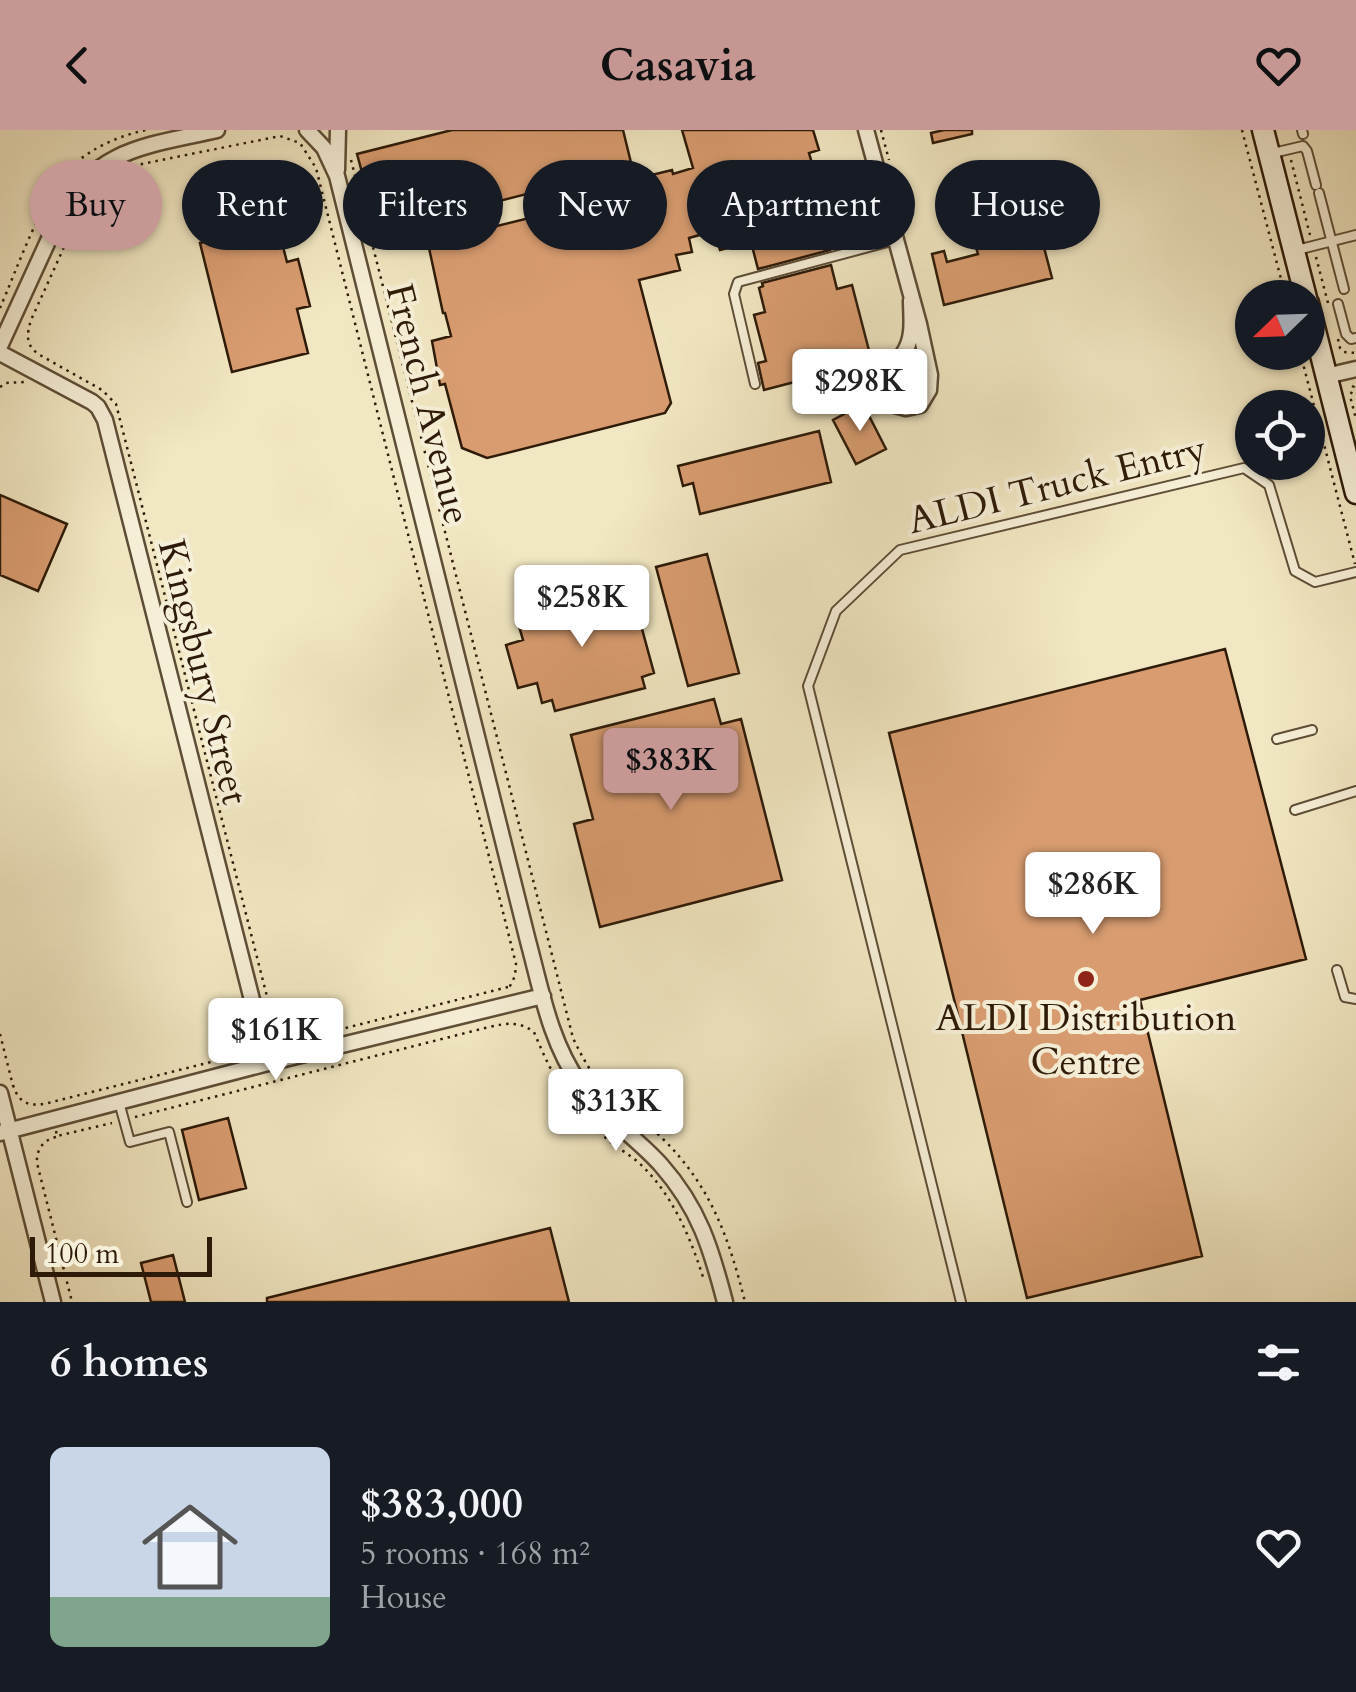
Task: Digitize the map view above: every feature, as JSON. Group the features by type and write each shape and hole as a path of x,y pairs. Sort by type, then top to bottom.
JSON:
{"street":[{"path":"0,350 60,214 88,176 119,155 217,130"},
{"path":"308,130 328,130"},
{"name":"French Avenue","path":"308,130 324,148 338,176 555,1037 580,1084 602,1112 660,1164 690,1203 710,1245 725,1302"},
{"name":"French Avenue","path":"338,130 338,176"},
{"path":"866,130 874,160"},
{"path":"1263,130 1302,280"},
{"path":"898,250 919,324 930,374 929,390 920,404 906,408 895,405 885,390 886,376 907,347 912,330 911,300"},
{"name":"Kingsbury Street","path":"0,350 92,402 105,420 268,1063"},
{"path":"1326,376 1356,368"},
{"path":"1324,370 1356,494"},
{"path":"5,1132 543,996"},
{"path":"7,1088 5,1132 53,1302"}],"lane":[{"path":"1269,154 1303,146 1307,151 1344,289"},
{"path":"1294,251 1356,235"},
{"path":"754,384 734,294 738,282 858,250"},
{"path":"1338,304 1348,337 1356,338"},
{"path":"1325,312 1341,316"},
{"name":"ALDI Truck Entry","path":"961,1302 808,686 836,611 900,550 1244,468 1270,485 1295,571 1315,582 1356,571"},
{"path":"1277,740 1312,730"},
{"path":"1295,810 1356,791"},
{"path":"1336,970 1346,998 1356,998"},
{"path":"119,1102 130,1142 169,1132 187,1202"}],"path":[{"path":"1242,130 1281,280"},
{"path":"262,135 300,143 316,168 516,964 508,988 298,1040 278,1032 274,1024 116,404 102,390 30,348 26,334 80,212 94,194 117,175 142,164 262,135"},
{"path":"347,145 564,1010"},
{"path":"1305,370 1356,571"},
{"path":"0,387 6,382 25,384 27,379"},
{"path":"1352,386 1350,396 1356,418"},
{"path":"72,1302 37,1163 46,1140 57,1134 516,1021 534,1032 551,1073 578,1111 639,1163 662,1192 683,1225 707,1287"},
{"path":"0,1034 7,1088 27,1104 36,1106 227,1058 241,1048 247,1027"}],"building":[{"path":"452,130 623,130 630,160 523,160 523,195 503,200 503,160 359,160 357,154"},
{"path":"682,130 813,130 819,150 809,153 811,160 691,160"},
{"path":"972,130 972,134 933,143 931,133"},
{"path":"672,170 673,174 687,170 687,250 692,252 676,255 680,270 639,280 671,403 665,413 487,458 462,448 445,384 440,385 432,341 451,336 429,250 503,250 503,225 523,220 523,250 667,250 667,171"},
{"path":"202,250 284,250 287,262 298,259 310,306 297,309 308,353 232,372"},
{"path":"753,250 830,250 758,269"},
{"path":"977,250 1045,250 1052,278 944,305 932,254 944,251 947,262 978,254"},
{"path":"831,265 837,289 852,285 872,362 811,377 807,370 806,379 764,390 758,363 766,361 754,315 765,312 759,288 762,283"},
{"path":"863,404 886,449 856,464 833,420"},
{"path":"819,431 831,482 700,514 693,483 683,486 678,466"},
{"path":"0,495 67,524 38,591 0,575"},
{"path":"707,554 739,673 688,686 656,567"},
{"path":"617,589 619,600 633,596 654,673 642,677 645,688 555,711 552,700 542,703 537,683 518,688 506,645 523,640 516,616"},
{"name":"ALDI Distribution Centre","path":"1225,649 1306,959 1140,1000 1202,1256 1027,1298 889,733"},
{"path":"714,699 721,724 741,719 782,880 600,927 574,824 593,819 571,735"},
{"path":"228,1118 246,1188 199,1200 182,1130"},
{"path":"550,1228 569,1302 267,1302 267,1298"},
{"path":"173,1255 185,1302 151,1302 141,1263"}],"place":[{"name":"ALDI Distribution Centre","path":"1086,979"}]}
